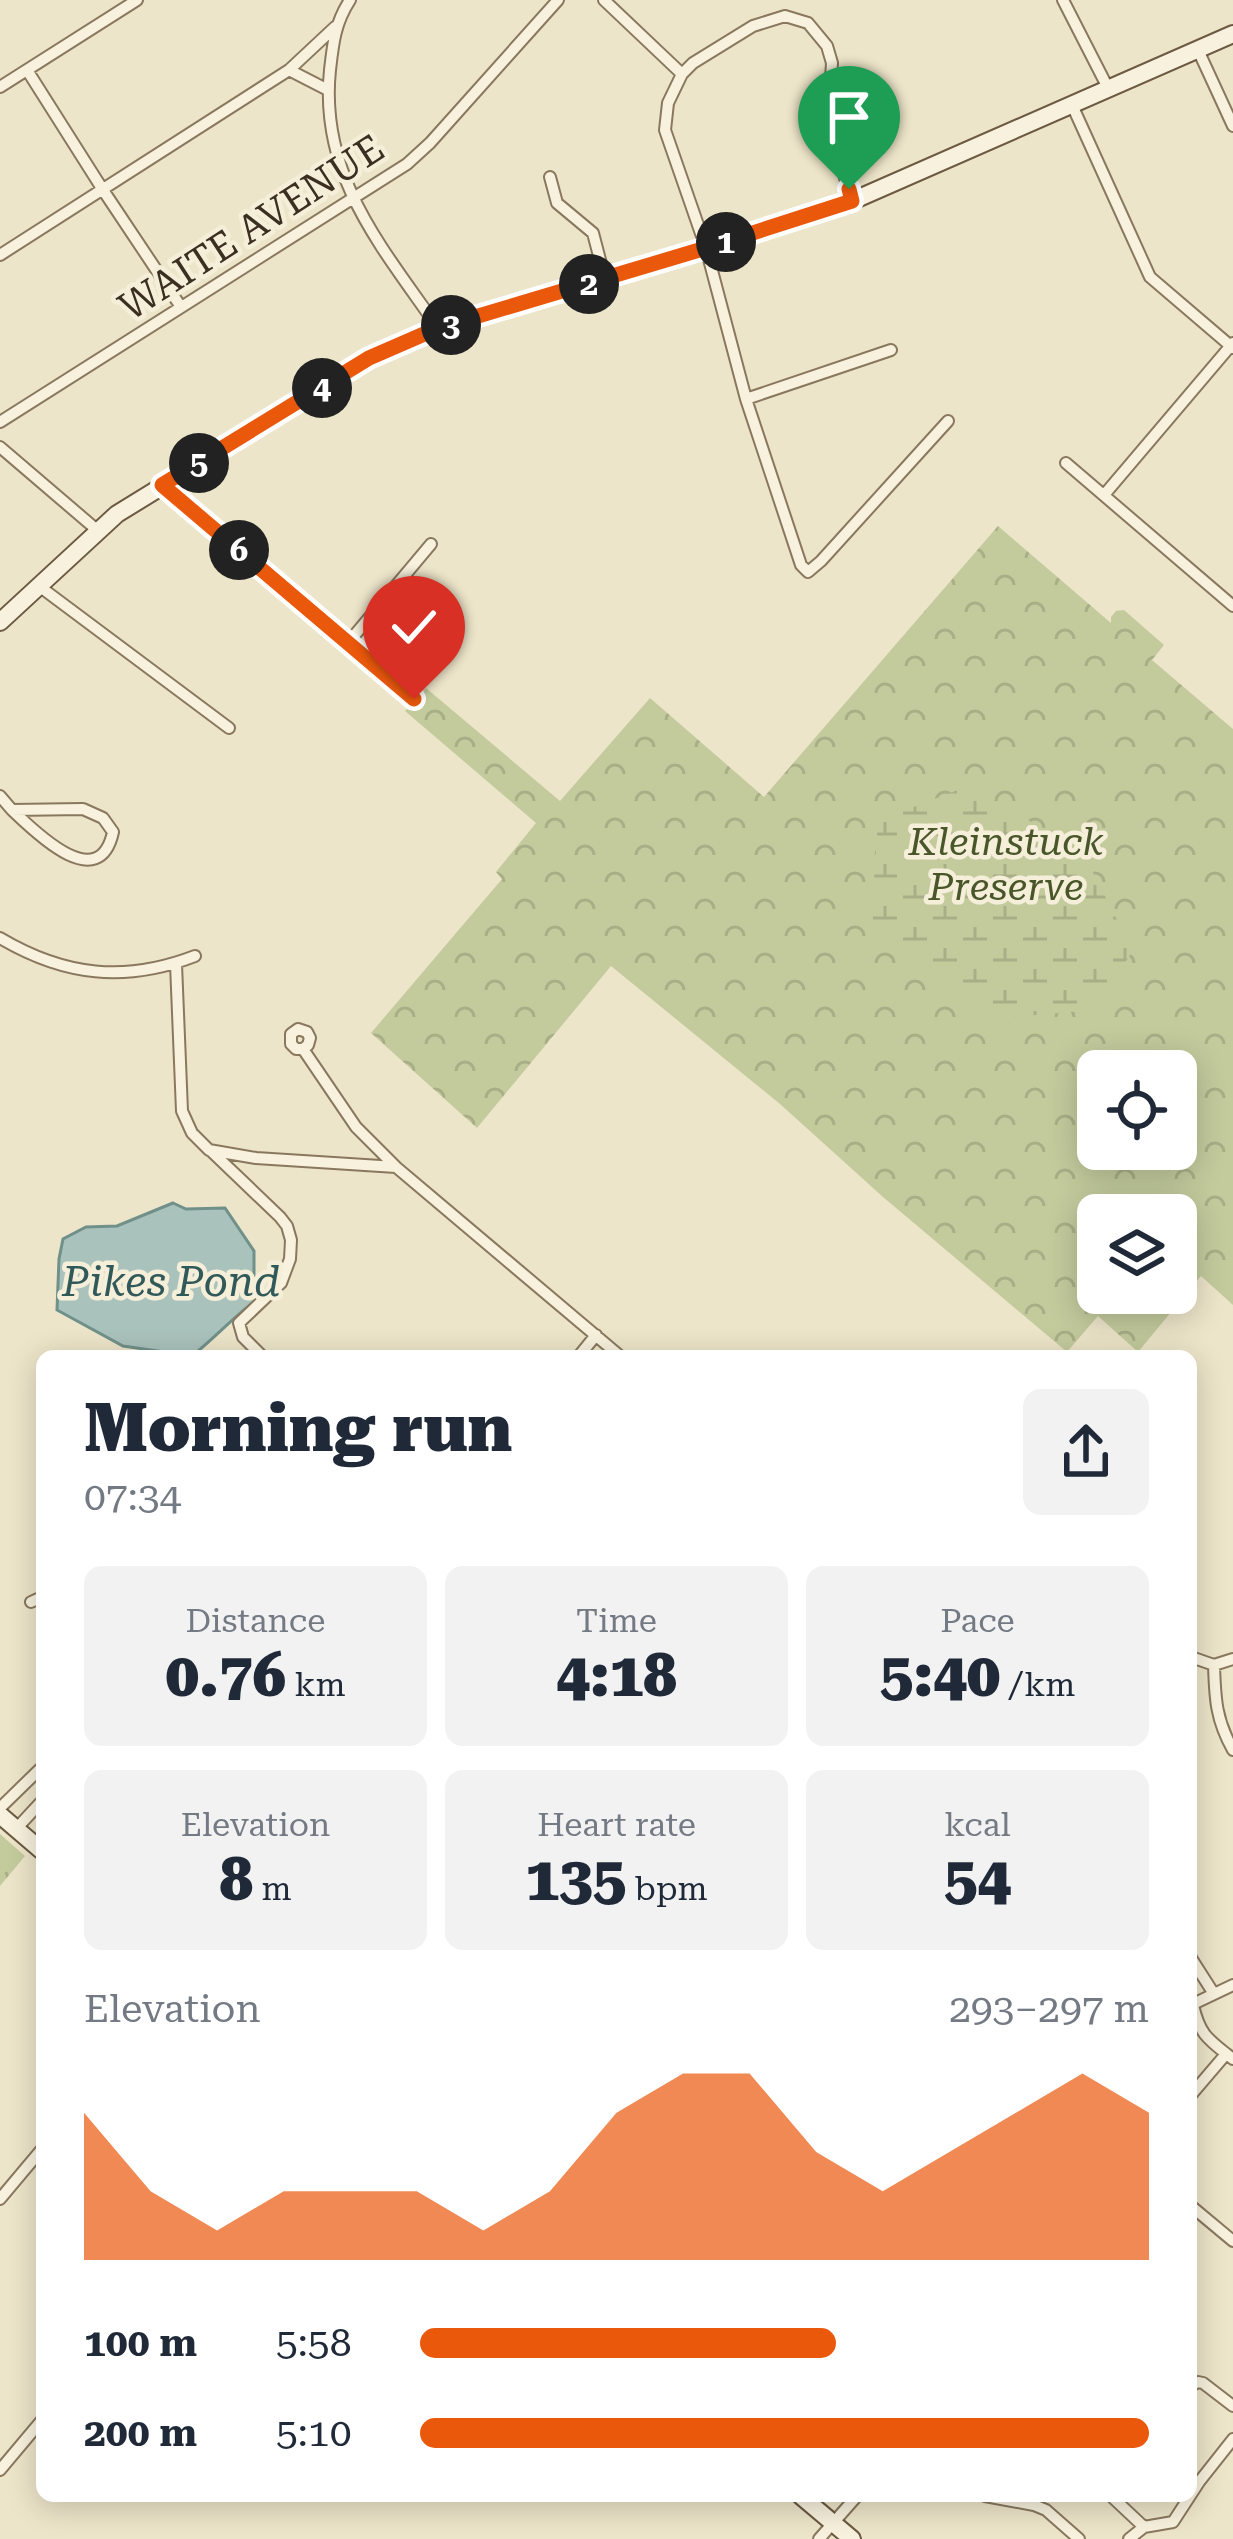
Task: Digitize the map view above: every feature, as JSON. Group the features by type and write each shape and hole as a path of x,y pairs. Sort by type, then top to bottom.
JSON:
{"main road":[{"path":"0,622 97,530 369,358 438,328 852,201 1233,34"},
{"path":"0,1811 36,1846"},
{"path":"808,2502 852,2539"}],"street":[{"path":"0,87 136,0"},
{"name":"WAITE AVENUE","path":"0,422 407,164 558,0"},
{"path":"604,0 682,74"},
{"path":"1063,0 1108,88"},
{"path":"345,2 335,27 328,89 333,142 352,199 438,328"},
{"path":"852,201 824,108 832,62 827,46 808,23 785,16 753,26 682,74 668,103 665,130 706,248 746,399 801,565 808,572 948,421"},
{"path":"0,255 289,70 335,27"},
{"path":"1198,50 1233,126"},
{"path":"27,70 181,307"},
{"path":"289,70 328,89"},
{"path":"1072,105 1150,278 1232,346 1104,495"},
{"path":"550,177 557,203 593,233 604,279"},
{"path":"746,399 891,350"},
{"path":"0,447 97,530"},
{"path":"1066,464 1233,606"},
{"path":"162,485 414,699"},
{"path":"348,643 431,544"},
{"path":"40,586 229,728"},
{"path":"0,796 12,809 62,854 86,860 104,854 110,844 113,832 103,818 82,809 12,809"},
{"path":"0,938 40,959 87,972 130,971 195,956"},
{"path":"176,964 182,1111 192,1133 289,1231 290,1259 281,1283 239,1323 243,1337 256,1350"},
{"path":"303,1049 356,1127 396,1167 613,1350"},
{"path":"209,1150 256,1158 396,1167"},
{"path":"584,1350 596,1335"},
{"path":"1197,1660 1214,1665 1233,1659"},
{"path":"1214,1665 1215,1707 1233,1750"},
{"path":"1215,1707 1233,1708"},
{"path":"0,1811 36,1774"},
{"path":"16,1829 36,1807"},
{"path":"1197,1967 1214,1994"},
{"path":"1197,2002 1233,1985"},
{"path":"1197,2018 1210,2043 1230,2056 1197,2089"},
{"path":"0,2199 36,2156"},
{"path":"1197,2211 1233,2241"},
{"path":"1197,2383 1233,2406"},
{"path":"0,2470 36,2427"},
{"path":"1197,2489 1233,2440"},
{"path":"818,2539 851,2502"},
{"path":"1018,2502 1046,2510 1079,2539"},
{"path":"1117,2502 1144,2527"},
{"path":"1130,2539 1144,2527 1173,2522 1188,2502"}],"green space":[{"name":"Kleinstuck Preserve","path":"998,526 1111,623 1116,611 1124,610 1164,645 1152,660 1233,729 1233,1305 1201,1276 1197,1281 1197,1194 1077,1194 1077,1314 1170,1314 1140,1350 1098,1316 1065,1350 780,1104 611,966 477,1128 371,1033 502,879 496,872 536,823 405,711 426,688 560,801 650,698 764,797"},
{"path":"968,786 1082,851 1133,951 1092,1010 990,1019 871,921 878,821"},
{"path":"0,1834 25,1856 0,1886"}],"water":[{"name":"Pikes Pond","path":"173,1203 186,1209 225,1208 254,1251 254,1286 263,1295 199,1350 123,1346 57,1310 63,1239 86,1227 117,1226"}],"route":[{"path":"414,699 162,485 400,343 852,201 849,189"}]}
